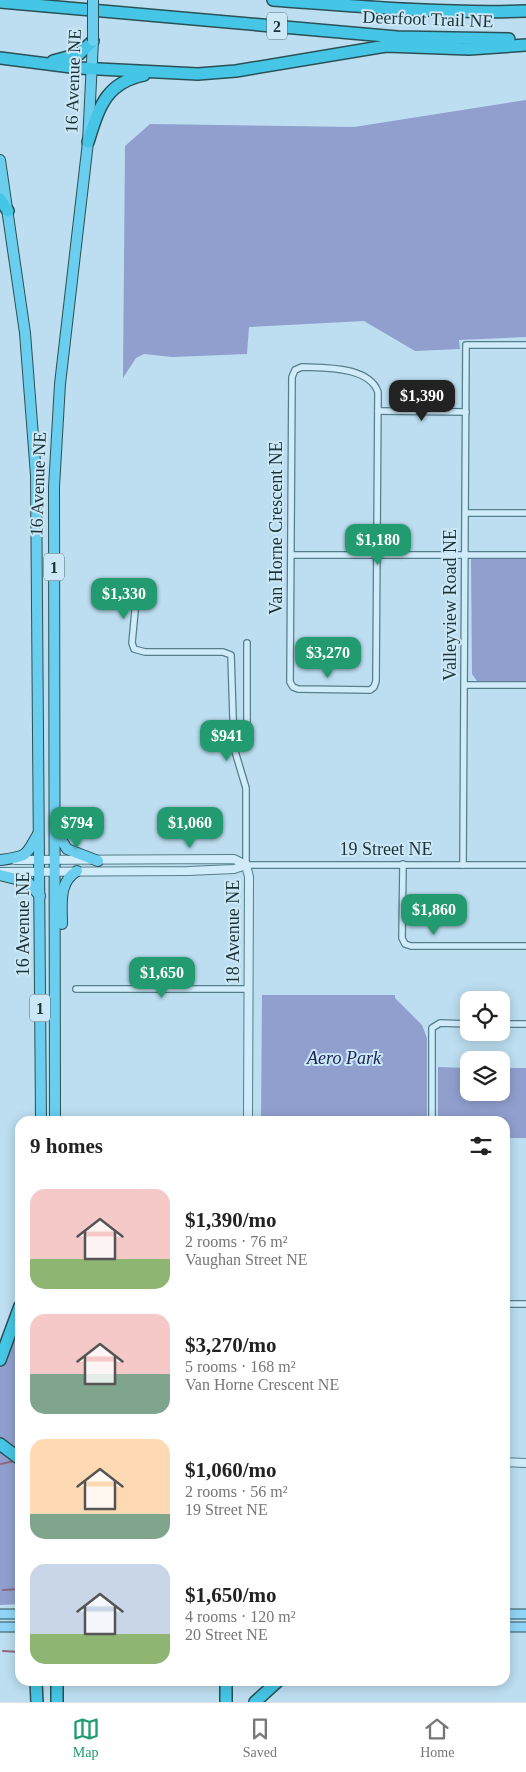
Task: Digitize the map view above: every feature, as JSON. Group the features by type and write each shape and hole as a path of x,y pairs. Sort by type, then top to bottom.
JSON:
{"highway":[{"name":"16 Avenue NE","path":"55,1116 54,487 60,384 88,142 93,0"},
{"name":"Deerfoot Trail NE","path":"273,0 441,10 526,11"},
{"name":"Deerfoot Trail NE","path":"0,2 397,37 526,38"},
{"path":"46,63 79,54 93,41"},
{"path":"0,50 4,59 153,73 198,74 236,70 386,46 469,49 526,45"},
{"path":"88,142 106,96 124,82 153,73"},
{"name":"16 Avenue NE","path":"0,160 26,342 35,446 40,830 41,1116"},
{"path":"0,199 8,211"},
{"path":"56,826 62,843 67,849 98,860"},
{"path":"1,860 25,855 30,851 40,830"},
{"path":"55,983 62,971 63,887 69,877 77,871"},
{"path":"0,873 28,882 40,896"},
{"path":"0,1360 15,1320"},
{"path":"0,1444 15,1455"},
{"path":"36,1686 37,1702"},
{"path":"226,1686 226,1702"},
{"path":"255,1702 273,1686"}],"main road":[{"path":"0,1614 15,1614"},
{"path":"510,1614 526,1614"},
{"path":"0,1627 15,1627"},
{"path":"510,1627 526,1627"}],"street":[{"name":"Valleyview Road NE","path":"463,864 466,345 526,345"},
{"name":"Van Horne Crescent NE","path":"302,367 336,368 354,372 376,387 378,411 376,684 370,690 295,689 290,682 291,555 293,373 302,367"},
{"path":"378,411 466,412"},
{"path":"466,513 526,513"},
{"path":"291,555 526,555"},
{"name":"18 Avenue NE","path":"137,589 132,643 134,649 145,652 222,652 231,654 233,664 234,748 246,788 246,865 249,877 248,1116"},
{"path":"247,643 247,732"},
{"path":"465,685 526,686"},
{"name":"19 Street NE","path":"0,873 40,871 55,866 98,860 234,859 246,865"},
{"name":"19 Street NE","path":"1,860 40,860 77,871 188,871 234,869 246,865 526,865"},
{"path":"403,864 402,938 404,944 411,946 526,946"},
{"path":"76,989 248,989"},
{"path":"432,1116 432,1028 440,1023 460,1024"},
{"path":"510,1024 526,1024"},
{"path":"510,1304 526,1304"},
{"path":"510,1462 526,1463"}],"green space":[{"path":"526,100 526,337 459,340 460,349 415,351 364,321 249,327 247,354 172,357 144,354 136,358 123,378 125,146 150,124 354,127"},
{"path":"471,559 526,559 526,681 477,681 472,674"},
{"name":"Aero Park","path":"262,995 395,995 395,998 422,1025 427,1038 427,1116 261,1116"},
{"path":"438,1067 460,1068 460,1101 510,1101 510,1068 526,1068 526,1138 510,1138 510,1116 438,1116"},
{"path":"15,1333 15,1449 0,1439 0,1368"},
{"path":"0,1447 15,1459 15,1604 0,1605"}],"waterway":[{"path":"1,1464 14,1461"},
{"path":"3,1590 15,1589"},
{"path":"3,1651 15,1652"}]}
